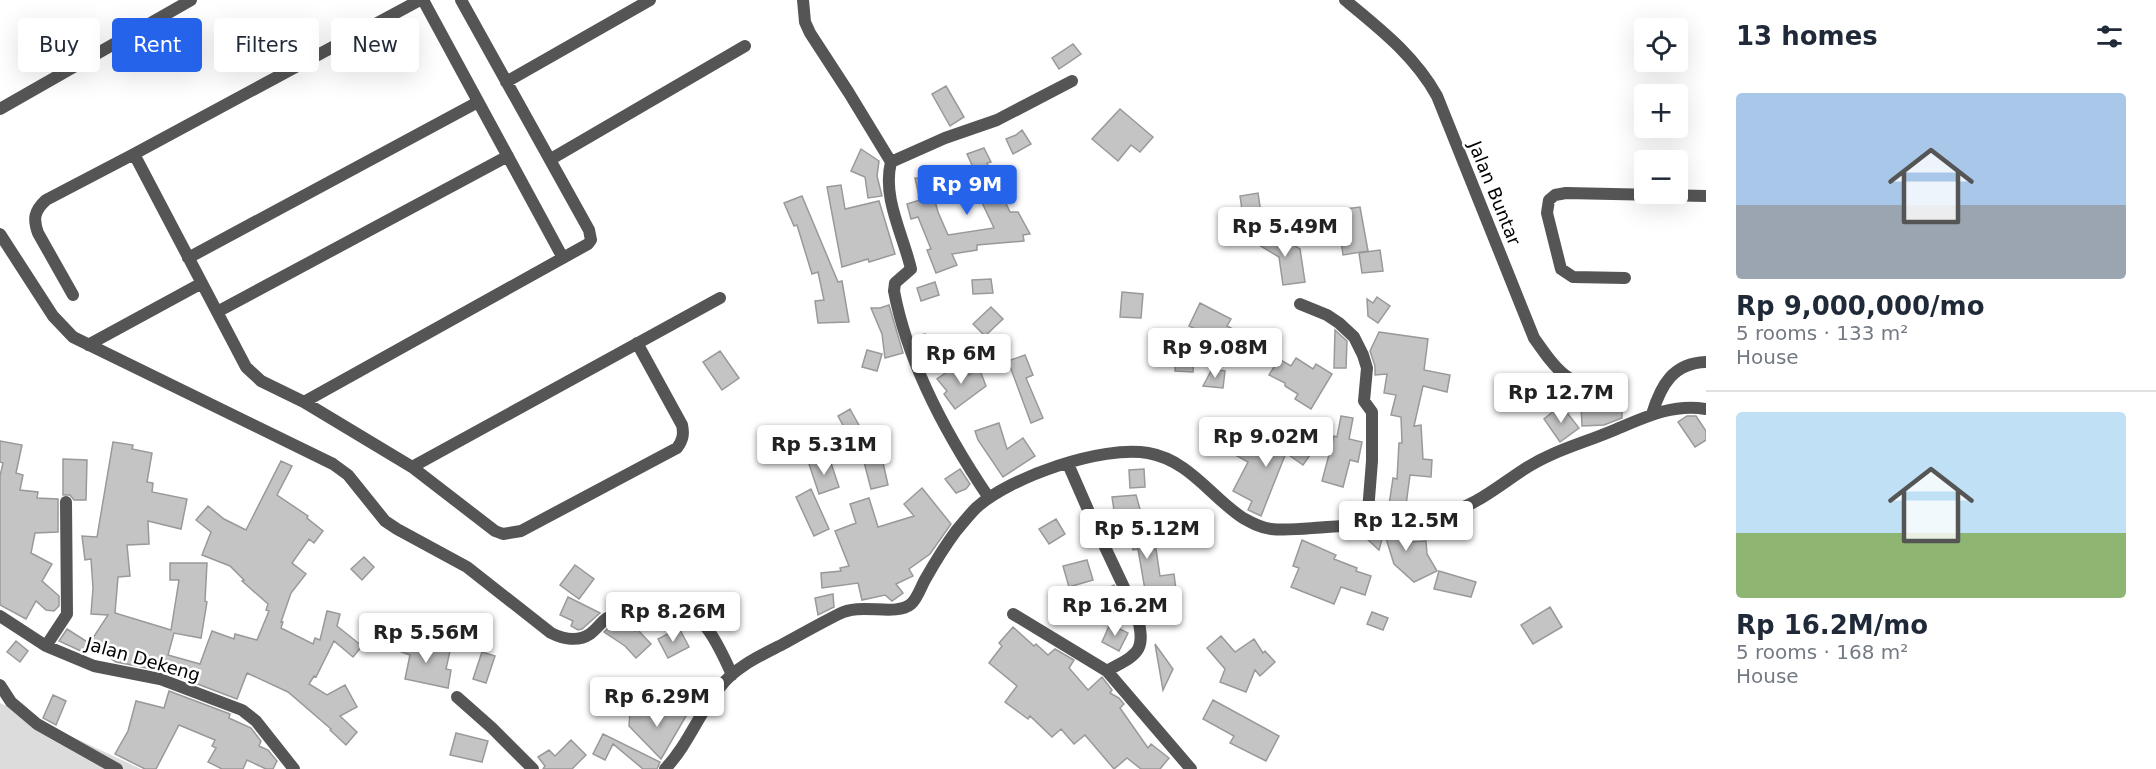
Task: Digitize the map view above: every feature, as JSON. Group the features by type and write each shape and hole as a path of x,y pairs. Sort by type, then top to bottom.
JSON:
{"street":[{"path":"0,109 191,0"},
{"path":"73,294 35,224 38,208 46,200 422,0 563,258"},
{"path":"304,402 588,244 591,236 551,159 461,0"},
{"path":"506,82 650,0"},
{"path":"803,0 805,22 810,33 891,162 887,176 889,194 911,269 895,283 894,291 913,360 947,427 989,498"},
{"name":"Jalan Buntar","path":"1345,0 1389,36 1426,75 1442,107 1534,338 1551,362 1565,376 1574,382 1609,392"},
{"path":"551,159 745,46"},
{"path":"891,162 945,138 997,120 1072,81"},
{"path":"188,258 478,102"},
{"path":"134,154 246,367 261,381 304,402 412,467 495,531 512,534 521,531 677,448 683,434 682,425 637,344"},
{"path":"217,312 508,156"},
{"path":"1625,278 1573,277 1561,270 1547,213 1548,200 1555,195 1566,193 1706,196"},
{"path":"0,234 53,316 73,337 333,464 348,475 384,520 467,567 551,633 561,638 571,639 591,633 605,619 615,615 632,616 669,605 679,606 702,621 718,646 732,675"},
{"path":"88,345 202,283"},
{"path":"412,467 720,298"},
{"path":"1300,304 1340,323 1354,337 1363,355 1366,368 1364,401 1372,412 1372,461 1367,524"},
{"path":"1652,414 1658,396 1671,376 1682,367 1706,362"},
{"path":"665,769 712,697 732,675 747,664 844,611 873,608 898,610 907,607 914,601 935,562 957,530 975,509 989,498 1023,479 1068,464 1114,453 1136,451 1153,454 1180,466 1198,478 1240,516 1256,525 1272,529 1299,529 1367,524 1458,510 1476,502 1550,453 1667,409 1706,409"},
{"path":"1068,464 1137,615 1140,627 1141,645 1138,652 1107,671"},
{"path":"46,646 68,614 66,502"},
{"path":"1013,614 1107,671 1191,769"},
{"name":"Jalan Dekeng","path":"0,616 46,646 94,666 160,679 242,710 256,721 294,769"},
{"path":"0,685 11,702 37,724 117,769"},
{"path":"457,698 492,728 533,769"}],"shaded area":[{"path":"0,703 141,769 0,769"}],"building":[{"path":"1073,44 1081,54 1059,69 1052,58"},
{"path":"946,86 964,117 950,126 932,94"},
{"path":"1120,109 1153,137 1140,152 1131,145 1118,161 1092,139"},
{"path":"1022,130 1031,144 1013,154 1006,139"},
{"path":"984,148 991,162 987,163 1010,212 1018,212 1030,234 1023,235 1024,241 977,245 977,250 952,254 957,265 936,273 927,250 931,249 918,217 911,219 907,204 920,200 915,178 929,179 938,212 948,235 994,228 976,190 960,199 953,186 976,174 967,154"},
{"path":"861,149 879,161 877,176 882,196 868,198 865,177 851,171"},
{"path":"841,185 845,209 879,201 895,254 842,267 827,187"},
{"path":"1258,193 1263,227 1245,230 1240,196"},
{"path":"802,196 838,282 842,281 849,322 818,323 815,301 824,300 818,272 812,274 797,225 794,226 784,203"},
{"path":"1360,207 1368,251 1343,255 1337,210"},
{"path":"1268,229 1300,249 1305,282 1283,285 1279,257 1259,245"},
{"path":"1380,250 1383,271 1362,273 1359,253"},
{"path":"991,279 993,293 973,294 972,280"},
{"path":"935,282 939,295 921,301 917,288"},
{"path":"1122,292 1143,294 1141,318 1120,317"},
{"path":"1377,297 1390,306 1378,323 1368,316 1367,299 1373,303"},
{"path":"1200,303 1231,319 1227,326 1249,337 1241,352 1189,326"},
{"path":"889,305 903,353 885,358 882,334 871,308"},
{"path":"991,307 1003,319 985,336 973,324"},
{"path":"1335,330 1347,341 1346,368 1334,368"},
{"path":"1379,332 1428,339 1424,370 1450,375 1447,392 1423,386 1414,426 1421,425 1423,459 1432,460 1431,477 1410,475 1407,512 1384,515 1383,506 1389,505 1393,478 1397,479 1399,443 1402,443 1401,417 1391,415 1396,395 1384,393 1387,374 1375,375 1375,366 1370,351"},
{"path":"925,334 928,345 918,348 915,337"},
{"path":"867,350 882,354 877,371 862,367"},
{"path":"720,351 739,378 722,390 703,362"},
{"path":"1176,354 1194,355 1193,372 1175,371"},
{"path":"1025,355 1033,375 1026,378 1043,418 1031,423 1008,361"},
{"path":"1296,358 1313,369 1316,364 1332,374 1311,409 1295,399 1298,394 1285,386 1285,383 1269,375 1279,359 1291,366"},
{"path":"960,363 969,375 979,368 986,386 955,409 944,394 947,391 937,379"},
{"path":"1212,369 1225,371 1223,388 1203,386"},
{"path":"1622,404 1622,418 1604,425 1582,426 1581,405"},
{"path":"1561,405 1579,428 1560,442 1544,419"},
{"path":"850,409 860,427 857,429 865,453 842,460 837,444 851,440 838,416"},
{"path":"1341,416 1353,418 1349,439 1362,442 1358,462 1350,460 1343,487 1322,481 1334,436 1337,437"},
{"path":"1687,416 1696,416 1706,431 1706,440 1695,447 1678,422"},
{"path":"999,423 1007,449 1023,438 1035,456 1003,477 978,440 975,431"},
{"path":"1291,432 1315,448 1303,465 1286,453 1261,516 1248,510 1252,501 1233,491 1248,462 1230,452 1235,442 1255,453 1262,439 1280,448"},
{"path":"0,441 22,445 16,473 23,475 20,490 38,492 37,498 58,499 58,532 35,533 31,553 52,564 42,581 59,596 59,606 54,611 46,610 36,601 26,619 0,605 0,476 3,463 0,462"},
{"path":"113,442 133,445 132,449 152,453 147,482 153,483 152,492 187,499 181,529 148,521 149,544 127,545 130,576 118,577 115,613 171,630 179,580 170,580 170,563 207,563 205,601 207,602 201,638 174,633 168,655 200,664 212,631 234,639 235,634 257,640 269,611 266,610 268,604 242,581 244,580 230,566 202,555 211,532 196,520 208,506 224,519 246,530 281,461 292,466 277,495 308,516 307,518 323,531 314,543 309,539 292,563 306,574 291,593 281,628 313,644 315,638 320,640 327,611 340,614 337,626 362,646 353,657 334,641 316,677 314,676 309,684 327,695 345,685 357,707 340,716 357,732 346,745 288,692 247,673 237,699 163,671 116,662 89,644 108,615 91,614 93,588 91,559 85,560 82,536 97,537"},
{"path":"829,457 839,487 819,494 809,464"},
{"path":"882,458 888,485 871,489 864,462"},
{"path":"63,459 87,460 86,500 74,500 70,495 63,495"},
{"path":"960,469 970,484 966,489 956,493 945,479"},
{"path":"1144,469 1145,487 1130,488 1129,470"},
{"path":"922,488 951,524 930,554 909,569 913,576 896,584 903,593 892,601 885,595 862,600 858,583 822,588 821,573 841,571 840,568 849,566 835,531 856,523 850,504 869,498 878,527 914,516 904,504"},
{"path":"811,489 829,529 814,536 796,497"},
{"path":"1136,495 1151,549 1156,549 1160,576 1174,574 1179,614 1150,619 1138,549 1133,550 1123,523 1119,524 1112,497"},
{"path":"1199,517 1208,536 1194,543 1185,524"},
{"path":"1056,519 1065,534 1049,544 1039,529"},
{"path":"1411,528 1412,542 1426,541 1427,554 1437,571 1414,582 1394,564 1384,532 1379,550 1365,537 1370,532"},
{"path":"1302,540 1336,555 1334,559 1357,568 1356,571 1371,576 1365,595 1341,587 1334,604 1291,587 1299,568 1293,566"},
{"path":"364,557 374,567 362,580 351,569"},
{"path":"1087,560 1093,580 1069,587 1063,566"},
{"path":"575,565 594,579 579,599 560,585"},
{"path":"1439,571 1476,582 1471,597 1434,589"},
{"path":"1114,585 1119,597 1108,603 1102,591"},
{"path":"833,594 834,607 818,615 815,598"},
{"path":"568,597 600,613 578,630 571,626 573,621 560,615"},
{"path":"1550,607 1562,627 1533,644 1521,625"},
{"path":"1372,612 1388,618 1383,630 1367,624"},
{"path":"613,624 625,624 635,631 637,629 651,644 636,658 625,646 604,632"},
{"path":"1110,624 1128,633 1119,651 1102,642"},
{"path":"1013,627 1048,655 1055,649 1074,660 1069,668 1088,690 1102,677 1112,690 1110,693 1124,704 1120,708 1148,748 1151,744 1169,758 1160,769 1141,769 1127,758 1114,769 1085,735 1074,744 1061,729 1052,737 1030,716 1028,719 1005,702 1017,686 989,663 1002,646 999,643"},
{"path":"679,628 689,647 668,658 658,639"},
{"path":"67,629 89,643 83,652 59,641"},
{"path":"1221,636 1235,652 1254,639 1263,653 1265,651 1275,662 1260,676 1255,670 1246,692 1220,682 1225,669 1207,648"},
{"path":"404,637 450,651 446,669 451,670 448,688 405,679 410,655 399,651"},
{"path":"16,641 28,651 20,662 7,652"},
{"path":"1155,644 1173,669 1163,690"},
{"path":"482,652 495,656 486,683 473,679"},
{"path":"617,687 624,694 624,699 614,709 604,699"},
{"path":"169,691 230,714 229,718 251,728 261,741 259,746 268,750 277,761 273,769 266,769 247,760 243,769 222,769 208,762 216,748 212,746 215,740 179,725 156,769 145,769 115,754 128,731 136,701 164,708"},
{"path":"53,695 66,701 56,725 43,718"},
{"path":"1213,700 1279,736 1266,761 1230,743 1234,736 1203,719"},
{"path":"668,706 686,716 661,759 629,726 630,712 663,714"},
{"path":"456,733 488,741 482,762 450,755"},
{"path":"603,734 660,762 657,769 643,769 613,744 605,760 593,754"},
{"path":"571,740 586,755 572,769 543,769 545,766 538,757 549,750 555,756"}]}
